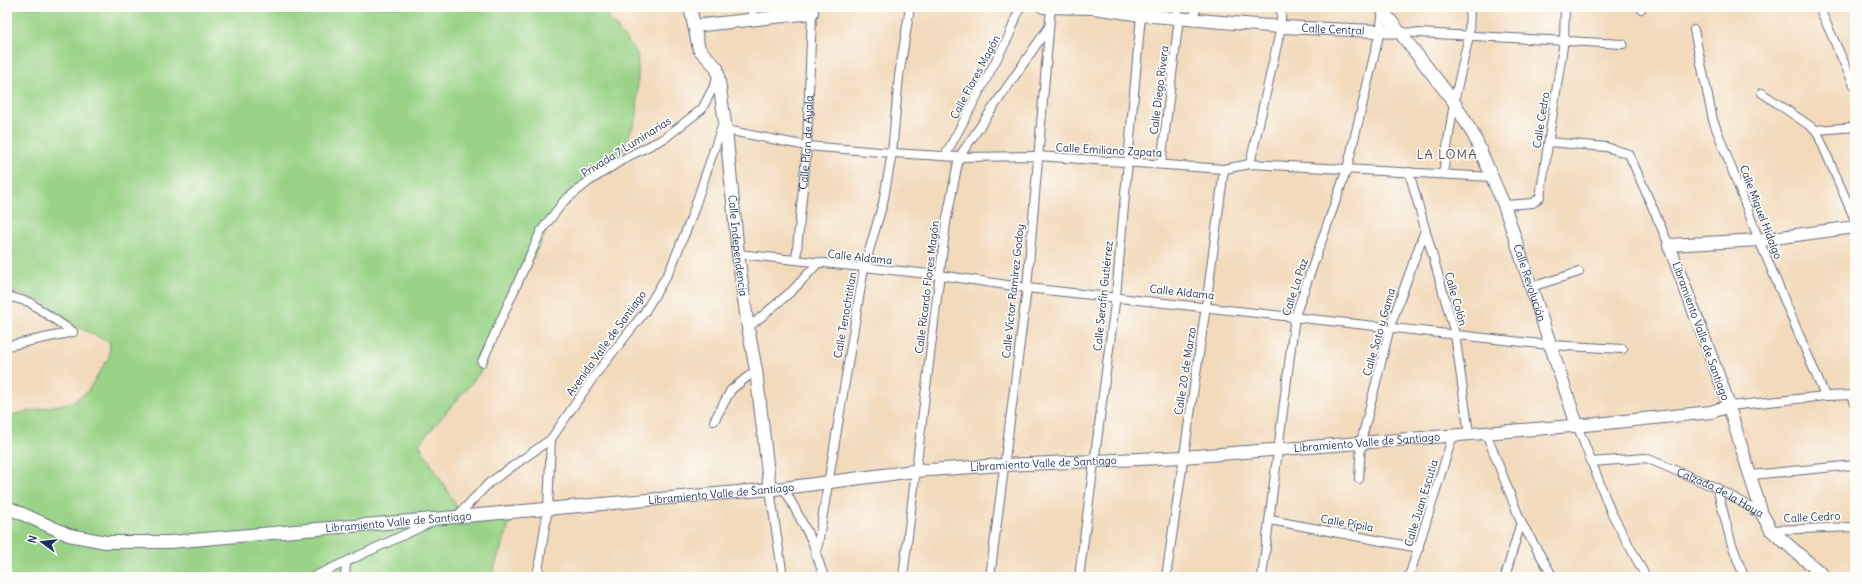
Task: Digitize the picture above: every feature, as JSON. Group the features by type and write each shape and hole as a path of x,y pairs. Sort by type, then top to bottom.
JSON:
{"street":[{"name":"Calle Independencia","path":"690,7 699,49 717,68 725,125 738,254 748,328 756,370"},
{"name":"Calle Tenochtitlan","path":"816,556 864,268 883,203 892,153 899,76 910,7"},
{"name":"Calle Flores Magón","path":"945,156 1010,36 1020,7"},
{"name":"Calle Central","path":"1043,7 1094,8 1141,16 1178,13 1192,20 1281,27 1623,44"},
{"name":"Calle Víctor Ramírez Godoy","path":"990,577 1003,465 1027,288 1037,156 1051,7"},
{"path":"1192,20 1197,7"},
{"path":"1250,164 1281,27 1281,7"},
{"path":"1443,174 1454,102 1469,36 1470,7"},
{"name":"Calle Cedro","path":"1504,205 1533,203 1540,197 1564,40 1565,7"},
{"path":"1819,7 1855,86"},
{"name":"Calle La Paz","path":"1262,577 1295,316 1347,169 1380,31 1381,9"},
{"name":"Calle Revolución","path":"1381,9 1454,102 1474,136 1504,205 1577,425 1591,462 1611,512 1646,577"},
{"path":"694,26 753,13 810,13"},
{"name":"Calle Plan de Ayala","path":"796,260 807,146 810,13"},
{"name":"Calle Diego Rivera","path":"1161,164 1178,13"},
{"name":"Calle Serafín Gutiérrez","path":"1079,577 1116,296 1141,16"},
{"name":"Calle Ricardo Flores Magón","path":"902,577 946,223 959,157 1048,28"},
{"name":"Calle Miguel Hidalgo","path":"1694,30 1713,120 1759,240 1825,396"},
{"name":"Privada 7 Luminarias","path":"482,362 541,231 564,201 588,182 627,157 665,138 702,109 718,78"},
{"path":"1762,93 1816,130 1855,220"},
{"name":"Calle Emiliano Zapata","path":"725,125 807,146 892,153 959,157 1037,156 1224,169 1250,164 1492,178"},
{"name":"Avenida Valle de Santiago","path":"457,516 489,483 551,439 595,375 644,313 670,270 690,221 725,125"},
{"path":"1816,130 1855,127"},
{"path":"1549,142 1606,147 1629,154 1669,245"},
{"name":"Calle 20 de Marzo","path":"1166,577 1206,306 1224,169"},
{"name":"Calle Colón","path":"1409,172 1424,230 1455,334 1469,434"},
{"name":"Libramiento Valle de Santiago","path":"7,507 69,535 106,542 170,542 548,508 770,490 914,471 1003,465 1093,462 1279,449 1577,425 1711,412 1729,406 1669,245 1759,240 1855,227"},
{"name":"Calle Soto y Gama","path":"1359,479 1361,442 1390,327 1424,230"},
{"name":"Calle Aldama","path":"738,254 939,275 1027,288 1116,296 1550,345 1623,349"},
{"path":"748,328 793,290 818,263"},
{"path":"1531,287 1579,272"},
{"path":"7,296 29,302 73,332 7,346"},
{"path":"50,337 54,326 53,319"},
{"path":"714,421 731,390 756,370"},
{"path":"756,370 770,490 783,577"},
{"path":"1762,514 1729,406 1825,396 1854,395 1855,404"},
{"path":"1486,432 1521,522 1553,577"},
{"name":"Calle Juan Escutia","path":"1409,577 1452,435"},
{"path":"537,577 548,508 551,439"},
{"name":"Calzada de la Hoya","path":"1591,462 1646,458 1717,488 1762,514 1771,530 1824,577"},
{"path":"1751,475 1855,465"},
{"path":"784,488 812,541 824,577"},
{"path":"1717,488 1731,542 1744,577"},
{"path":"313,577 441,518"},
{"name":"Calle Pípila","path":"1270,520 1419,548"},
{"path":"1505,577 1521,522"},
{"name":"Calle Cedro","path":"1771,530 1855,526"},
{"path":"346,563 346,577"}],"green space":[{"path":"7,7 602,7 608,17 637,53 637,116 617,166 586,184 558,209 527,269 479,374 419,444 459,510 515,508 491,577 7,577 7,416 73,402 88,391 109,357 110,342 71,324 42,301 7,290"}],"district":[{"name":"LA LOMA","path":"1447,154"}]}
